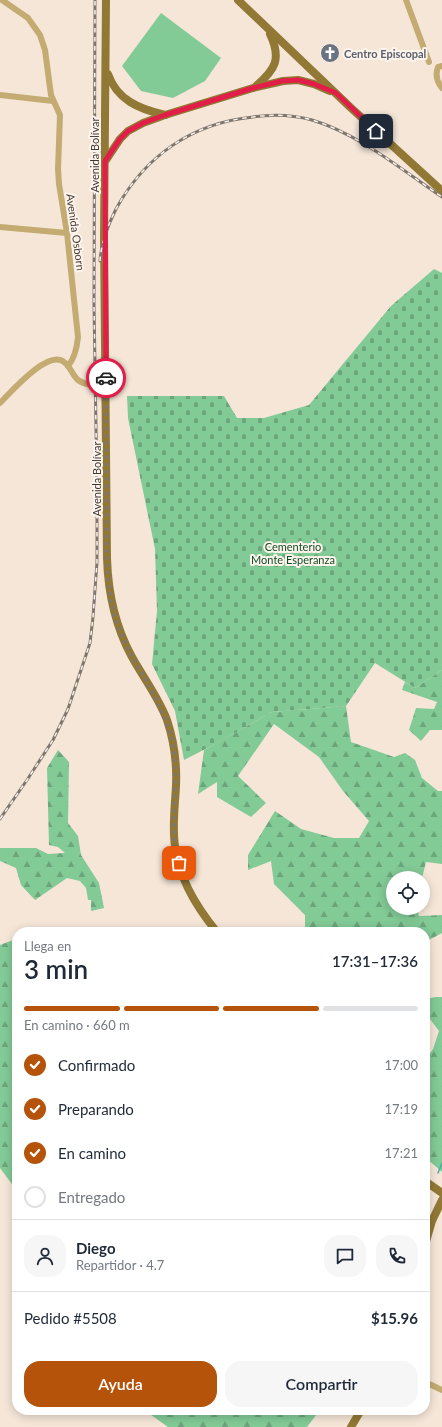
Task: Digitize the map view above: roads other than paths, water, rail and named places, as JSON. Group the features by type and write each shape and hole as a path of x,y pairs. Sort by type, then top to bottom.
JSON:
{"main road":[{"name":"Avenida Bolívar","path":"106,0 105,161 107,558 110,596 115,617 124,642 167,720 174,747 175,761 176,784 174,832 176,852 183,876 191,893 213,927"},
{"path":"238,0 442,191"},
{"path":"253,88 268,76 275,62 275,44 268,29"},
{"path":"106,67 111,82 118,92 128,101 141,109 165,115"},
{"path":"105,161 120,139 128,131 143,123 253,88 282,81 298,80 314,84 336,93"},
{"path":"430,1185 442,1193"},
{"path":"430,1228 432,1221 439,1210 442,1200"},
{"path":"351,1427 358,1415"}],"street":[{"name":"Avenida Osborn","path":"2,0 28,18 40,36 45,50 51,95 60,115 58,168 60,194 78,337 77,347 72,362 68,366"},
{"path":"406,0 429,62"},
{"path":"442,66 438,67 436,73 436,78 442,88"},
{"path":"0,96 53,101"},
{"path":"0,227 66,233"},
{"path":"0,403 24,380 51,359 58,359 64,362 76,379 82,383 106,388"},
{"path":"430,1384 442,1390"}],"waterway":[{"path":"438,1173 442,1163"}],"railway":[{"path":"0,819 53,740 68,709 90,643 97,562 94,304 95,0"},
{"path":"100,261 103,241 113,215 128,190 141,173 172,145 210,126 231,121 260,116 283,116 305,118 329,126 363,143 442,197"}],"place":[{"name":"Centro Episcopal","path":"330,53"}],"park label":[{"name":"Cementerio Monte Esperanza","path":"293,552"}]}
